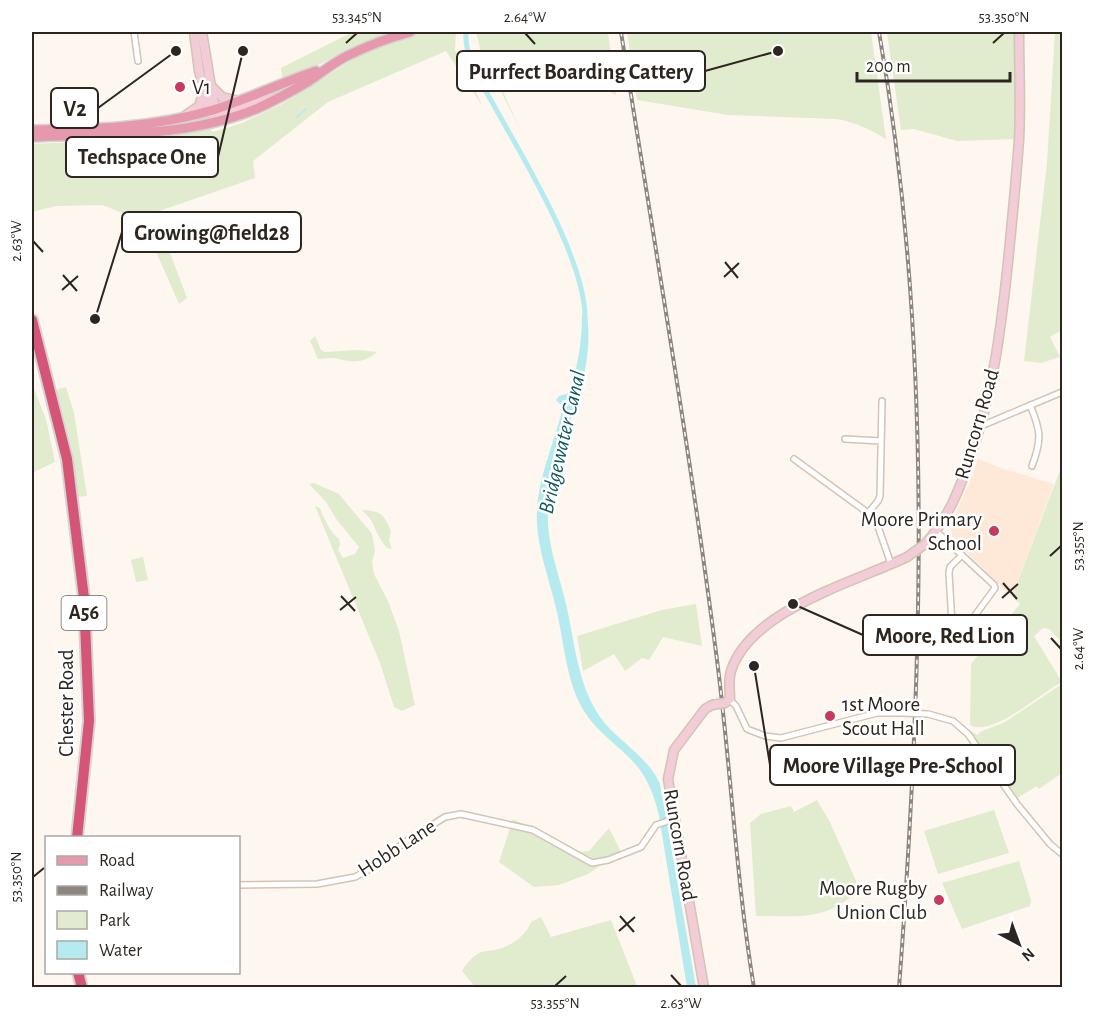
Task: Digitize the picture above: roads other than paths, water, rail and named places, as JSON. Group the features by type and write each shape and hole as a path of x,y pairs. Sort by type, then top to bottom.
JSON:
{"highway":[{"name":"Chester Road","path":"32,320 67,459 84,598 89,721 77,836"},
{"name":"Chester Road","path":"32,341 50,391"}],"main road":[{"path":"32,135 135,134 204,124 240,115 285,95 346,56 410,32"},
{"path":"32,135 124,128 212,111 327,68"}],"street":[{"path":"134,32 138,60"},
{"path":"194,32 212,111 204,124"},
{"path":"183,117 199,106 206,88 202,32"},
{"name":"Runcorn Road","path":"704,987 672,820 668,779 674,750 705,709 727,702 733,665 746,645 766,626 784,612 891,564 924,545 937,532 959,488 981,426 993,376 1011,236 1019,140 1019,32"},
{"path":"128,49 136,48"},
{"path":"206,88 227,100 240,101"},
{"path":"212,111 221,114 285,95"},
{"path":"981,426 1062,392"},
{"path":"869,512 880,496 882,401"},
{"path":"1030,405 1039,427 1040,436 1040,445 1032,466"},
{"path":"845,439 881,441"},
{"path":"794,459 875,518 891,564"},
{"path":"937,532 962,555 995,588 968,624 959,628 952,624 949,573 950,567 962,555"},
{"path":"727,702 736,706 747,729 765,736 781,738 877,713 928,714 953,721 968,734 1017,804 1050,844 1062,854"},
{"name":"Hobb Lane","path":"240,885 317,884 355,877 445,817 461,814 533,830 592,863 608,860 641,847 652,828 659,823 672,820"}],"water":[{"path":"582,316 587,316 586,366 551,486 548,523 551,546 578,662 592,704 607,726 648,765 660,784 696,987 687,987 659,816 653,796 637,766 597,728 586,714 575,692 538,537 538,497 563,407 556,400 559,396 567,394 574,376 580,345"}],"waterway":[{"name":"Bridgewater Canal","path":"466,32 468,53 476,73 538,185 566,243 583,297 585,321"},
{"path":"296,118 306,109"}],"railway":[{"path":"621,32 706,581 722,701 743,906 754,988"},
{"path":"879,32 897,150 909,269 916,389 919,508 914,749 899,988"}],"place":[{"name":"V2","path":"176,51"},
{"name":"Techspace One","path":"243,51"},
{"name":"Purrfect Boarding Cattery","path":"778,51"},
{"name":"V1","path":"180,87"},
{"name":"Growing@field28","path":"95,319"},
{"name":"Moore Primary School","path":"994,531"},
{"name":"Moore, Red Lion","path":"793,604"},
{"name":"Moore Village Pre-School","path":"754,666"},
{"name":"1st Moore Scout Hall","path":"830,716"},
{"name":"Moore Rugby Union Club","path":"939,900"}]}
